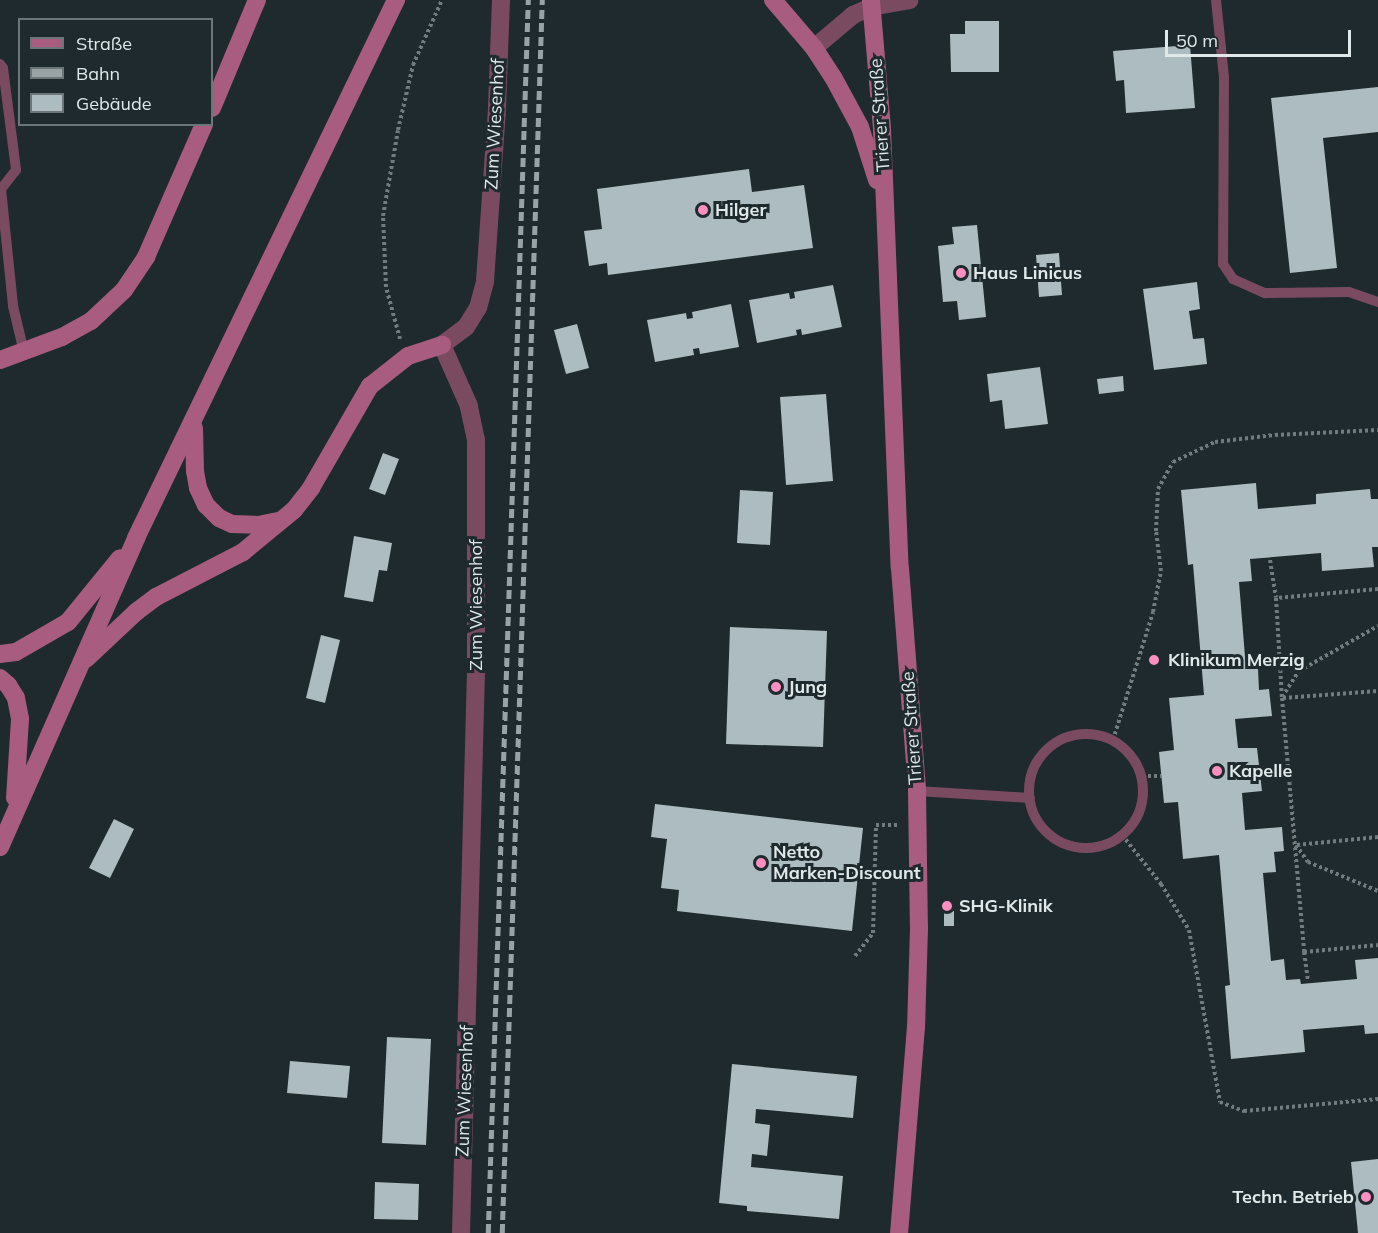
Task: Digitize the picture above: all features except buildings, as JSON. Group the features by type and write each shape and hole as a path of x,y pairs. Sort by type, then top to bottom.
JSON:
{"main road":[{"path":"213,106 257,0"},
{"path":"0,847 14,810 136,538 194,423 396,0"},
{"name":"Trierer Straße","path":"772,0 814,48 860,127 875,172 886,223"},
{"name":"Trierer Straße","path":"871,3 882,129 900,568 917,791 919,928 916,1027 899,1233"},
{"path":"0,360 62,337 91,321 124,290 147,256 203,126"},
{"path":"78,667 136,612 156,597 243,552 294,510 310,488 370,386 408,356 442,345"},
{"path":"194,423 195,471 198,488 206,505 219,518 232,524 258,525 279,521"},
{"path":"0,654 16,652 68,622 136,538"},
{"path":"0,678 8,685 16,698 20,719 14,810"}],"street":[{"name":"Zum Wiesenhof","path":"461,1233 476,672 476,440 469,406 442,345 466,327 478,308 485,281 497,108 501,0"},
{"path":"814,48 871,3 909,0"}],"lane":[{"path":"1216,0 1224,77 1223,264 1233,279 1265,294 1349,292 1378,302"},
{"path":"0,64 3,68 16,170 1,189 12,306 24,352"},
{"path":"1078,734 1096,734 1113,740 1136,762 1142,776 1141,809 1133,823 1122,835 1107,844 1090,848 1073,846 1057,840 1044,829 1035,815 1030,798 1030,780 1036,763 1054,744 1078,734"},
{"path":"917,791 1030,798"}],"path":[{"path":"408,356 393,323 386,288 383,216 398,129 413,65 442,0"},
{"path":"1113,740 1153,612 1161,571 1156,531 1158,489 1173,462 1215,442 1275,435 1378,430"},
{"path":"1270,560 1276,598 1282,699 1308,981"},
{"path":"1276,598 1378,589"},
{"path":"1282,699 1299,670 1378,626"},
{"path":"1282,699 1378,691"},
{"path":"1260,768 1289,768"},
{"path":"1142,776 1161,776"},
{"path":"855,956 873,933 876,825 917,825"},
{"path":"1122,835 1161,884 1189,930 1220,1102 1244,1111 1378,1100"},
{"path":"1296,845 1378,837"},
{"path":"1296,845 1308,862 1378,891"},
{"path":"1304,952 1378,945"}],"railway":[{"path":"488,1233 528,0"},
{"path":"502,1233 542,0"}],"place":[{"name":"Hilger","path":"703,210"},
{"name":"Haus Linicus","path":"961,273"},
{"name":"Klinikum Merzig","path":"1154,660"},
{"name":"Jung","path":"776,687"},
{"name":"Kapelle","path":"1217,771"},
{"name":"Netto Marken-Discount","path":"761,863"},
{"name":"SHG-Klinik","path":"947,906"},
{"name":"Techn. Betrieb","path":"1366,1197"}]}
